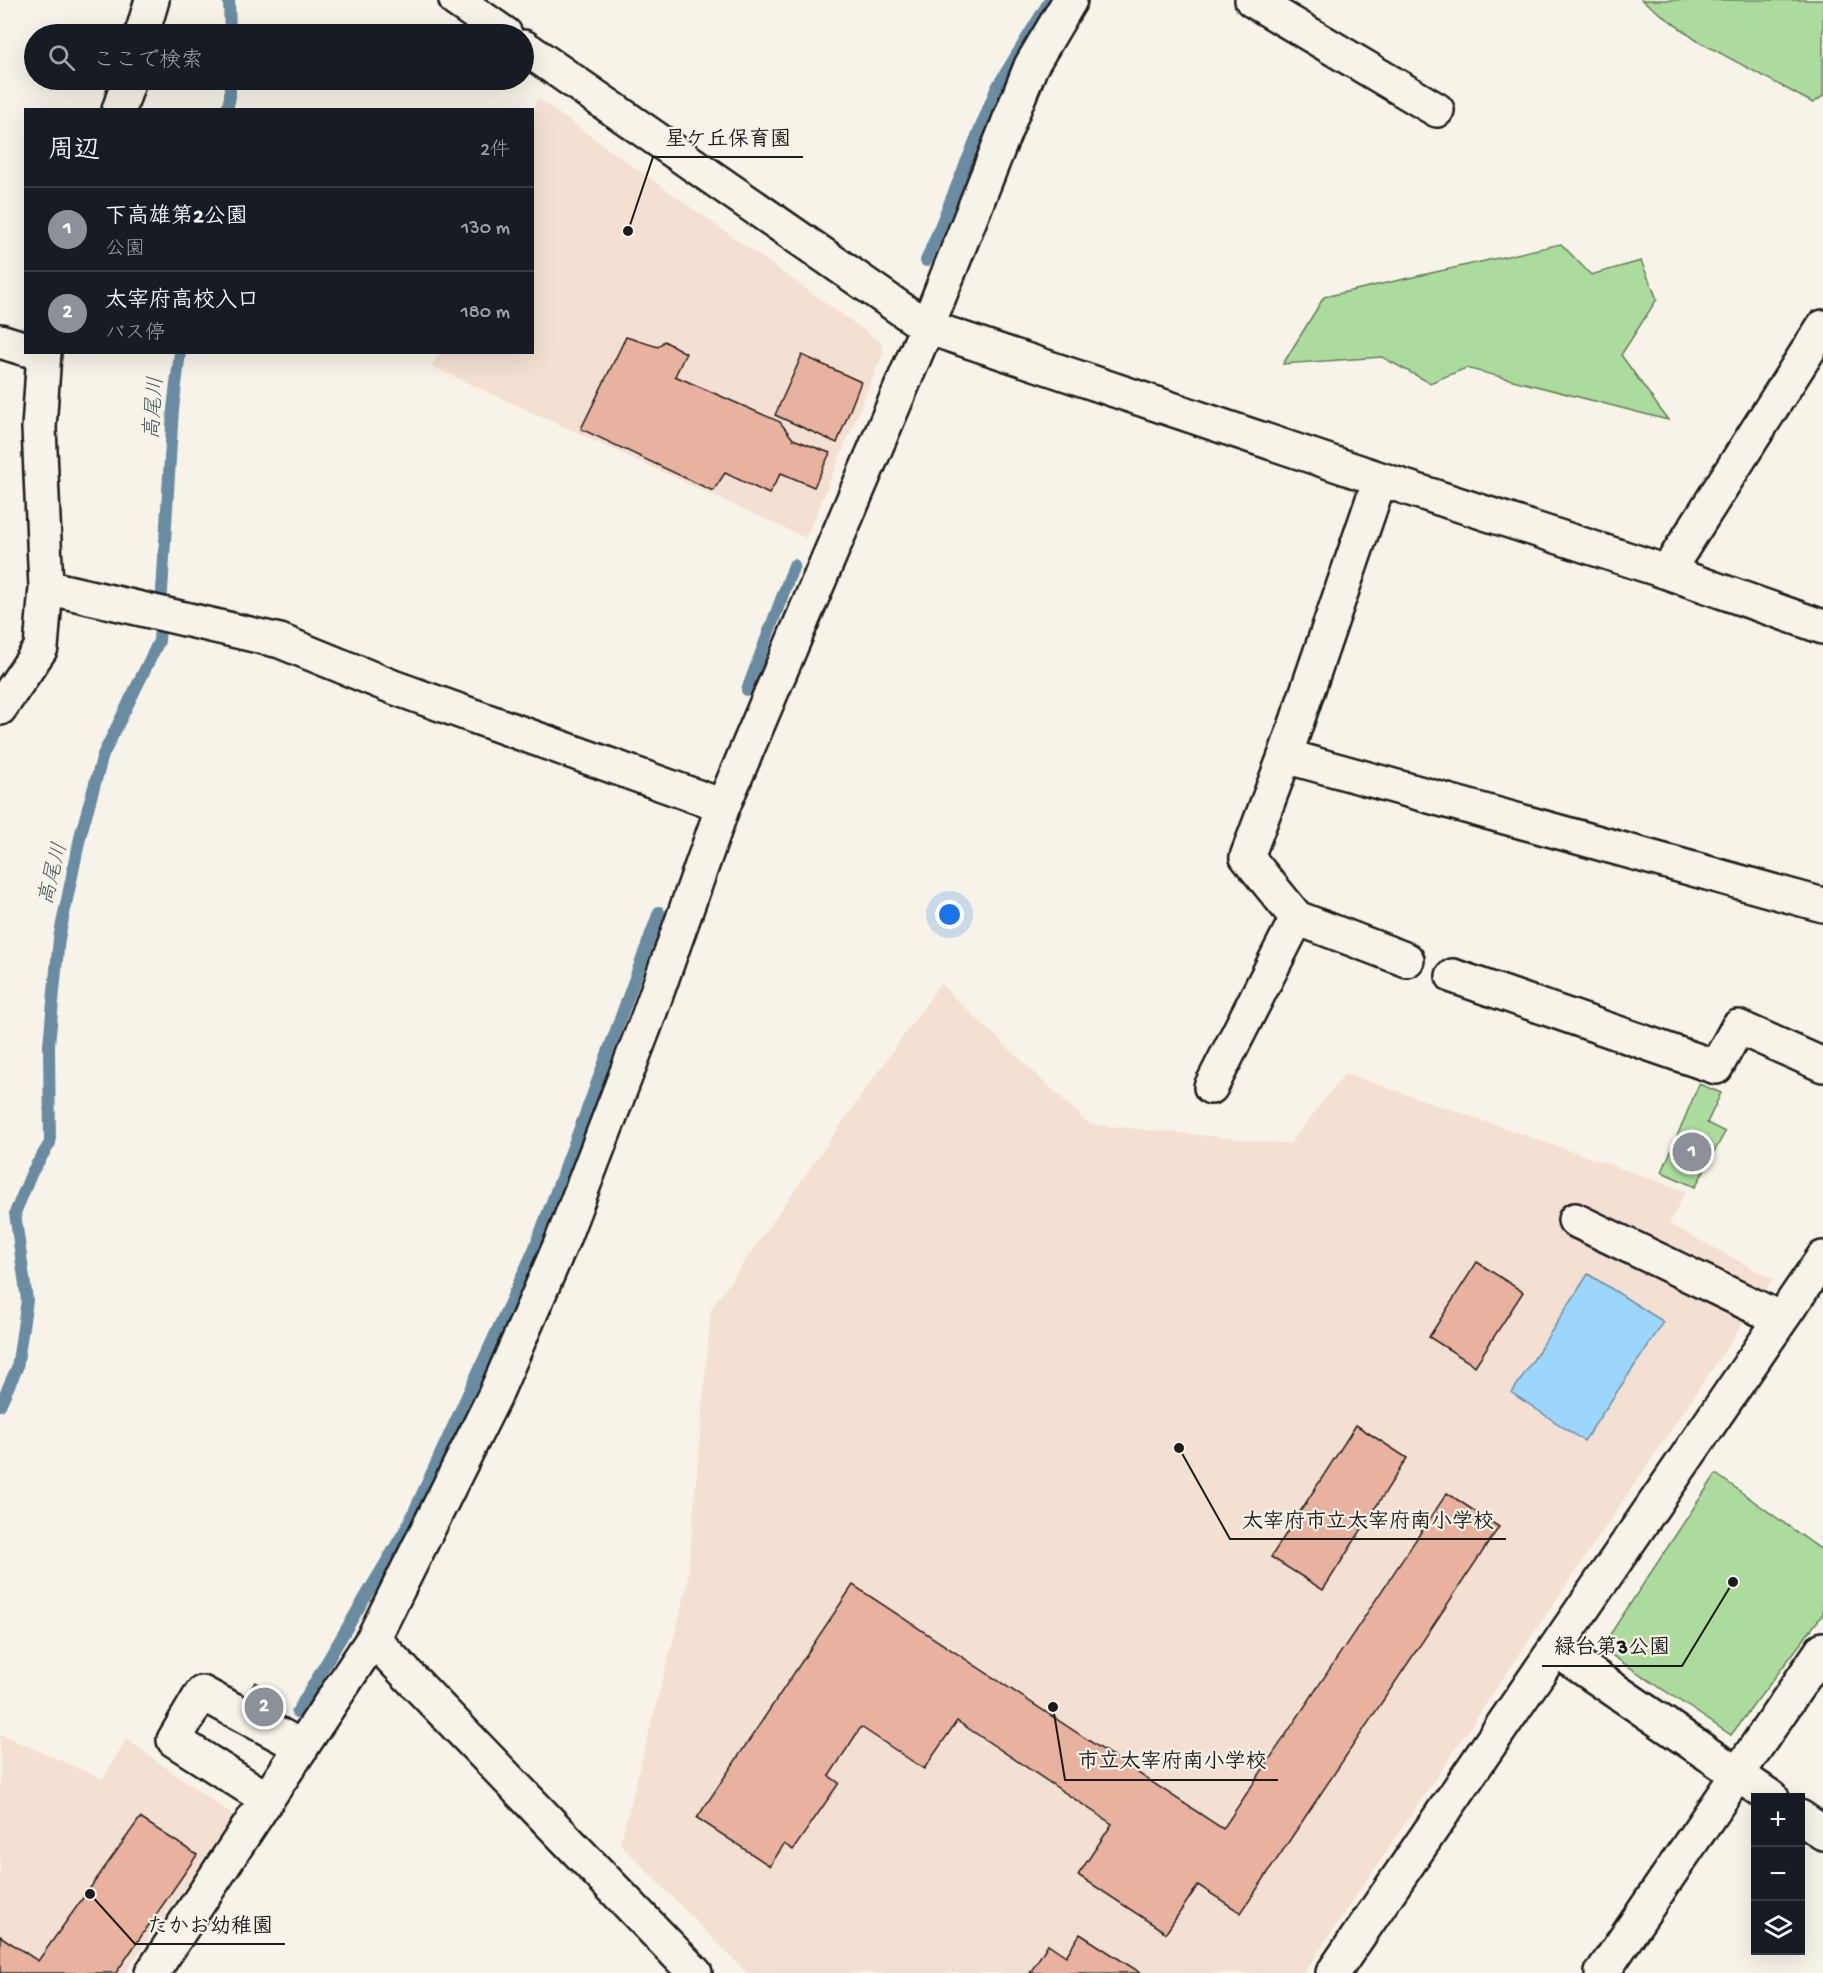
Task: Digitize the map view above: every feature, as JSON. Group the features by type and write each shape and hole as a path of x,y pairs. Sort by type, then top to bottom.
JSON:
{"street":[{"path":"145,24 152,0"},
{"path":"456,0 491,24"},
{"path":"152,1973 373,1639 495,1395 557,1252 647,1020 723,806 927,327 1031,66 1070,0"},
{"path":"1252,0 1437,110"},
{"path":"534,54 927,327 1380,479 1667,572 1823,627"},
{"path":"120,108 126,90"},
{"path":"1667,572 1823,327"},
{"path":"0,341 24,348"},
{"path":"0,708 41,648 46,587 37,354"},
{"path":"1380,479 1285,756 1247,856 1297,918 1407,960"},
{"path":"46,587 280,641 393,687 723,806"},
{"path":"1285,756 1823,905"},
{"path":"1211,1087 1297,918"},
{"path":"1453,976 1716,1067 1738,1027 1823,1065"},
{"path":"1575,1220 1781,1319"},
{"path":"1333,1973 1823,1258"},
{"path":"373,1639 695,1973"},
{"path":"1555,1649 1766,1793"},
{"path":"1602,1973 1823,1649"},
{"path":"267,1799 174,1740 202,1693 302,1747"},
{"path":"1805,1820 1823,1833"}],"shaded area":[{"path":"537,98 882,343 883,353 806,538 431,366 439,354 534,354 534,111"},
{"path":"940,984 1089,1124 1290,1144 1345,1073 1686,1191 1669,1224 1773,1279 1304,1973 747,1973 620,1844 687,1587 711,1309"},
{"path":"0,1734 103,1779 126,1739 234,1816 125,1973 0,1973"}],"green space":[{"path":"1642,0 1823,0 1823,96 1813,103 1696,40"},
{"path":"1561,244 1591,275 1641,261 1657,299 1621,355 1668,420 1466,368 1430,383 1382,357 1283,364 1324,297"},
{"path":"1699,1084 1721,1093 1707,1123 1725,1132 1695,1187 1662,1172"},
{"path":"1716,1474 1823,1551 1823,1614 1731,1735 1601,1648"}],"water":[{"path":"1588,1274 1664,1322 1584,1441 1512,1393"}],"building":[{"path":"626,337 658,347 664,341 686,353 675,376 780,422 793,439 830,453 814,487 781,473 769,494 725,473 713,491 581,429"},
{"path":"802,355 861,382 837,443 775,415"},
{"path":"1477,1262 1523,1292 1475,1366 1429,1337"},
{"path":"1356,1425 1407,1458 1323,1590 1271,1557"},
{"path":"1447,1493 1499,1527 1241,1913 1198,1885 1166,1933 1078,1875 1112,1824 957,1721 924,1769 861,1727 829,1776 839,1783 793,1850 784,1844 770,1866 697,1818 853,1585 1223,1829"},
{"path":"255,1682 280,1695 274,1707 248,1695"},
{"path":"140,1818 197,1855 116,1973 0,1973 0,1936 38,1961"},
{"path":"1080,1934 1141,1973 1030,1973 1048,1944 1066,1956"}],"waterway":[{"name":"高尾川","path":"229,0 230,24"},
{"path":"926,261 997,87 1050,0"},
{"name":"高尾川","path":"227,108 230,90"},
{"name":"高尾川","path":"0,1405 17,1368 27,1300 15,1213 32,1172 50,1143 49,1045 59,938 81,833 103,755 159,641 173,409 180,354"},
{"path":"747,690 794,565"},
{"path":"297,1712 407,1527 533,1252 659,912"}],"place":[{"name":"星ケ丘保育園","path":"628,231"},
{"name":"下高雄第2公園","path":"1692,1152"},
{"name":"太宰府市立太宰府南小学校","path":"1179,1448"},
{"name":"緑台第3公園","path":"1733,1582"},
{"name":"太宰府高校入口","path":"264,1707"},
{"name":"市立太宰府南小学校","path":"1053,1707"},
{"name":"たかお幼稚園","path":"90,1894"}]}
